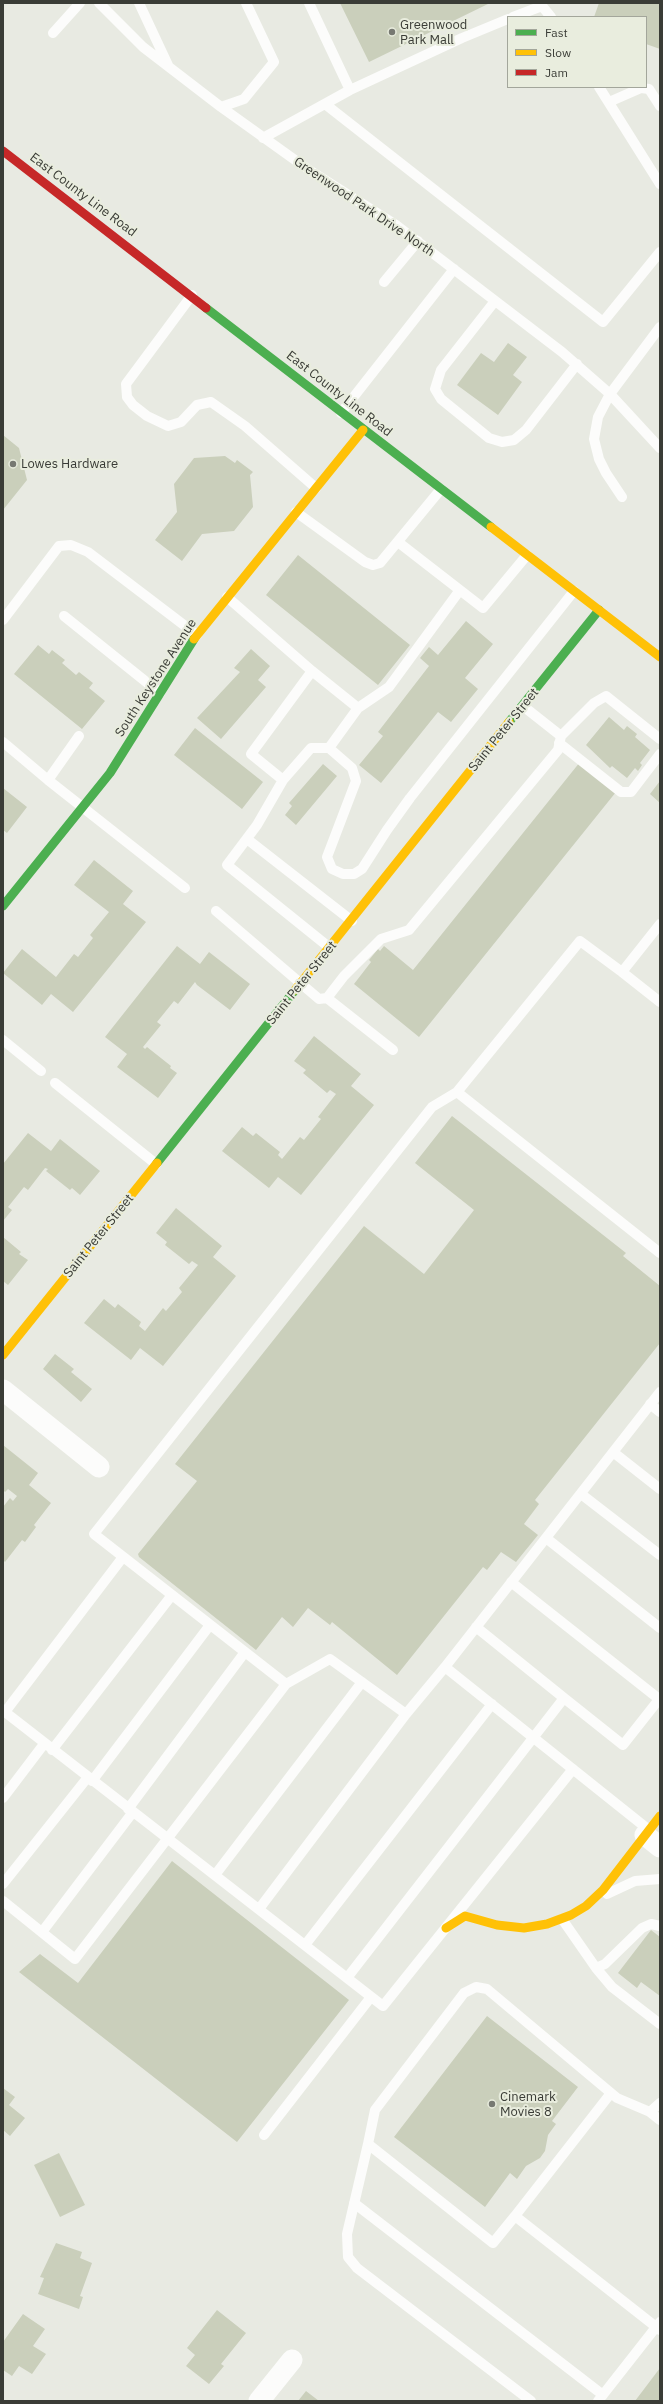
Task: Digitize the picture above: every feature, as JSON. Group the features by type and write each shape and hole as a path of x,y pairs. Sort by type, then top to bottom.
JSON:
{"street":[{"name":"East County Line Road","path":"3,152 660,657"},
{"name":"South Keystone Avenue","path":"3,906 110,773 197,635 364,430"},
{"name":"Saint Peter Street","path":"3,1355 302,984 599,610"},
{"path":"3,1390 100,1467"},
{"path":"446,1928 466,1916 497,1925 524,1928 547,1924 562,1919 593,1900 651,1838 660,1816"},
{"path":"259,2401 292,2360"}],"lane":[{"path":"53,33 80,3"},
{"name":"Greenwood Park Drive North","path":"99,3 143,47 169,68 263,138 418,241 577,364 610,394 660,448"},
{"path":"139,3 169,68"},
{"path":"221,107 244,99 274,62 246,3"},
{"path":"309,3 350,90"},
{"path":"516,16 542,6 550,16"},
{"path":"263,138 350,90 462,38 507,19"},
{"path":"600,88 660,184"},
{"path":"609,102 641,88 649,89 660,106"},
{"path":"325,104 604,322 660,252"},
{"path":"384,282 418,241"},
{"path":"341,412 454,269"},
{"path":"192,296 128,381 125,391 132,405 147,416 168,426 182,422 197,405 211,402 245,426 316,488"},
{"path":"495,301 441,370 435,389 440,399 484,434 502,442 514,440 526,430 577,364"},
{"path":"622,497 606,473 599,459 594,439 598,417 610,394 660,327"},
{"path":"296,512 364,562 374,565 380,563 441,489"},
{"path":"398,542 483,608 526,554"},
{"path":"3,620 58,546 71,545 88,552 197,635"},
{"path":"329,748 358,708 389,687 460,590"},
{"path":"330,948 227,865 257,825 282,780 310,748 329,748 352,768 356,781 327,857 332,869 343,874 354,874 362,869 410,798 574,591"},
{"path":"227,598 312,671 358,708"},
{"path":"64,616 160,693"},
{"path":"282,780 251,754 312,671"},
{"path":"216,911 319,999 327,998 344,976 381,939 409,930 558,750 560,739 594,703 606,696 660,739"},
{"path":"523,706 621,792 631,792 660,754"},
{"path":"48,780 79,736"},
{"path":"3,742 48,780 185,888"},
{"path":"247,839 352,921"},
{"path":"622,972 660,924"},
{"path":"286,1684 94,1534 432,1107 457,1092 580,941 659,1000"},
{"path":"327,998 393,1050"},
{"path":"3,1040 41,1071"},
{"path":"55,1083 156,1164"},
{"path":"457,1092 660,1253"},
{"path":"259,1909 406,1714 445,1668 660,1392"},
{"path":"650,1404 660,1412"},
{"path":"613,1452 660,1489"},
{"path":"581,1494 660,1555"},
{"path":"546,1538 660,1628"},
{"path":"122,1557 4,1713 383,2006 573,1770"},
{"path":"476,1627 623,1745 659,1698 511,1582"},
{"path":"3,1798 48,1747 172,1595"},
{"path":"3,1884 90,1779 210,1625"},
{"path":"42,1932 245,1652"},
{"path":"3,1901 75,1959 286,1684 330,1659 406,1714"},
{"path":"445,1668 573,1770 651,1838"},
{"path":"215,1875 362,1682"},
{"path":"347,1978 564,1698"},
{"path":"305,1945 492,1704"},
{"path":"593,1900 635,1881 660,1880"},
{"path":"562,1919 596,1968 612,1987 660,2024"},
{"path":"596,1968 606,1964 642,1928 651,1924 660,1926"},
{"path":"531,2401 357,2268 348,2257 348,2234 375,2110 464,1993 476,1987 487,1989 612,2093 630,2104 650,2112 660,2120"},
{"path":"264,2135 371,1997"},
{"path":"368,2144 493,2243 516,2216 612,2093"},
{"path":"650,2112 660,2103"},
{"path":"354,2203 600,2398 659,2326 516,2216"}],"building":[{"name":"Greenwood Park Mall","path":"340,3 490,3 369,62"},
{"path":"599,3 660,3 660,49 647,44 647,16 594,16"},
{"path":"508,343 527,357 513,375 522,382 498,415 457,385 481,353 494,362"},
{"name":"Lowes Hardware","path":"3,435 19,448 27,480 3,510"},
{"path":"225,456 235,463 237,460 253,472 250,475 253,507 234,531 202,534 182,561 155,540 177,512 174,484 194,458"},
{"path":"298,555 410,645 378,685 266,595"},
{"path":"466,621 493,644 465,678 478,689 451,722 438,712 381,783 359,765 383,736 378,732 429,666 420,658 429,647 438,655"},
{"path":"38,645 49,654 52,650 65,660 62,663 76,675 79,672 93,683 89,688 105,701 82,729 14,674"},
{"path":"251,649 270,666 258,680 266,687 221,739 197,718 240,672 234,668"},
{"path":"609,717 624,730 627,726 637,734 635,737 650,750 640,763 642,765 638,771 635,768 627,778 612,766 610,768 586,745"},
{"path":"195,728 263,782 242,809 174,755"},
{"path":"580,762 616,792 419,1037 354,984 371,962 369,960 378,949 380,951 384,946 413,970"},
{"path":"323,764 337,776 296,825 285,815 292,806 289,803"},
{"path":"660,781 660,803 650,794"},
{"path":"3,788 27,807 7,833 3,830"},
{"path":"94,860 133,891 123,904 146,922 73,1012 51,994 42,1005 3,973 22,949 56,977 74,954 78,957 93,938 90,935 109,912 74,885"},
{"path":"177,946 200,964 209,952 250,984 230,1010 195,982 178,1004 174,1001 157,1022 161,1025 143,1047 145,1049 147,1047 171,1066 170,1068 177,1073 158,1098 117,1067 127,1054 105,1037"},
{"path":"314,1036 361,1074 351,1086 374,1105 301,1195 278,1177 269,1188 222,1151 242,1127 253,1136 256,1133 280,1152 278,1155 282,1159 300,1137 304,1140 321,1119 318,1117 336,1094 330,1090 327,1093 303,1073 306,1070 294,1061"},
{"path":"452,1116 626,1253 623,1256 660,1286 660,1343 535,1500 539,1504 524,1524 538,1535 516,1562 501,1552 487,1570 483,1567 397,1675 332,1622 330,1625 308,1608 293,1627 282,1617 256,1650 139,1557 138,1554 197,1481 175,1464 364,1226 424,1274 474,1210 415,1163"},
{"path":"28,1133 51,1151 60,1139 100,1171 80,1195 72,1188 70,1190 46,1171 48,1169 45,1168 28,1190 24,1187 8,1207 12,1210 3,1221 3,1164"},
{"path":"176,1208 222,1246 213,1257 236,1276 163,1366 140,1348 131,1360 84,1323 104,1299 115,1308 118,1304 141,1322 139,1326 145,1331 163,1308 166,1311 182,1292 179,1288 198,1265 192,1261 189,1264 165,1245 167,1242 156,1233"},
{"path":"3,1237 21,1252 19,1254 28,1260 8,1285 3,1281"},
{"path":"55,1354 74,1369 71,1372 92,1389 81,1402 43,1369"},
{"path":"3,1445 38,1473 29,1485 51,1503 34,1525 36,1527 25,1542 22,1540 5,1562 3,1560 3,1507 10,1498 13,1501 17,1496 8,1489 5,1492 3,1490"},
{"path":"172,1861 349,2000 237,2142 19,1972 40,1954 78,1983"},
{"path":"651,1930 660,1937 660,1996 641,1982 637,1988 618,1973"},
{"name":"Cinemark Movies 8","path":"487,2016 578,2087 552,2121 556,2124 548,2135 545,2151 540,2158 526,2166 517,2179 510,2173 485,2207 394,2137"},
{"path":"3,2088 15,2097 9,2105 25,2118 10,2136 3,2130"},
{"path":"59,2153 85,2205 60,2217 34,2165"},
{"path":"56,2243 82,2252 80,2258 92,2263 80,2296 83,2297 79,2309 38,2294 44,2278 40,2277"},
{"path":"217,2310 246,2333 221,2364 224,2366 209,2384 186,2366 195,2355 187,2348"},
{"path":"23,2314 45,2329 33,2346 46,2354 32,2374 19,2366 12,2376 3,2370 3,2342"},
{"path":"660,2368 660,2401 635,2401"},
{"path":"306,2391 319,2401 298,2401"}],"traffic: fast":[{"path":"206,308 491,527"},
{"path":"509,722 599,610"},
{"path":"3,906 110,773 194,639"},
{"path":"157,1163 295,990"}],"traffic: slow":[{"path":"194,639 363,430"},
{"path":"491,527 660,657"},
{"path":"295,990 509,722"},
{"path":"3,1355 157,1163"},
{"path":"446,1928 465,1916 497,1925 524,1928 547,1924 571,1915 586,1906 603,1890 660,1816"}],"traffic: jam":[{"path":"3,151 206,308"}],"place":[{"name":"Greenwood Park Mall","path":"392,32"},
{"name":"Lowes Hardware","path":"13,464"},
{"name":"Cinemark Movies 8","path":"492,2104"}]}
